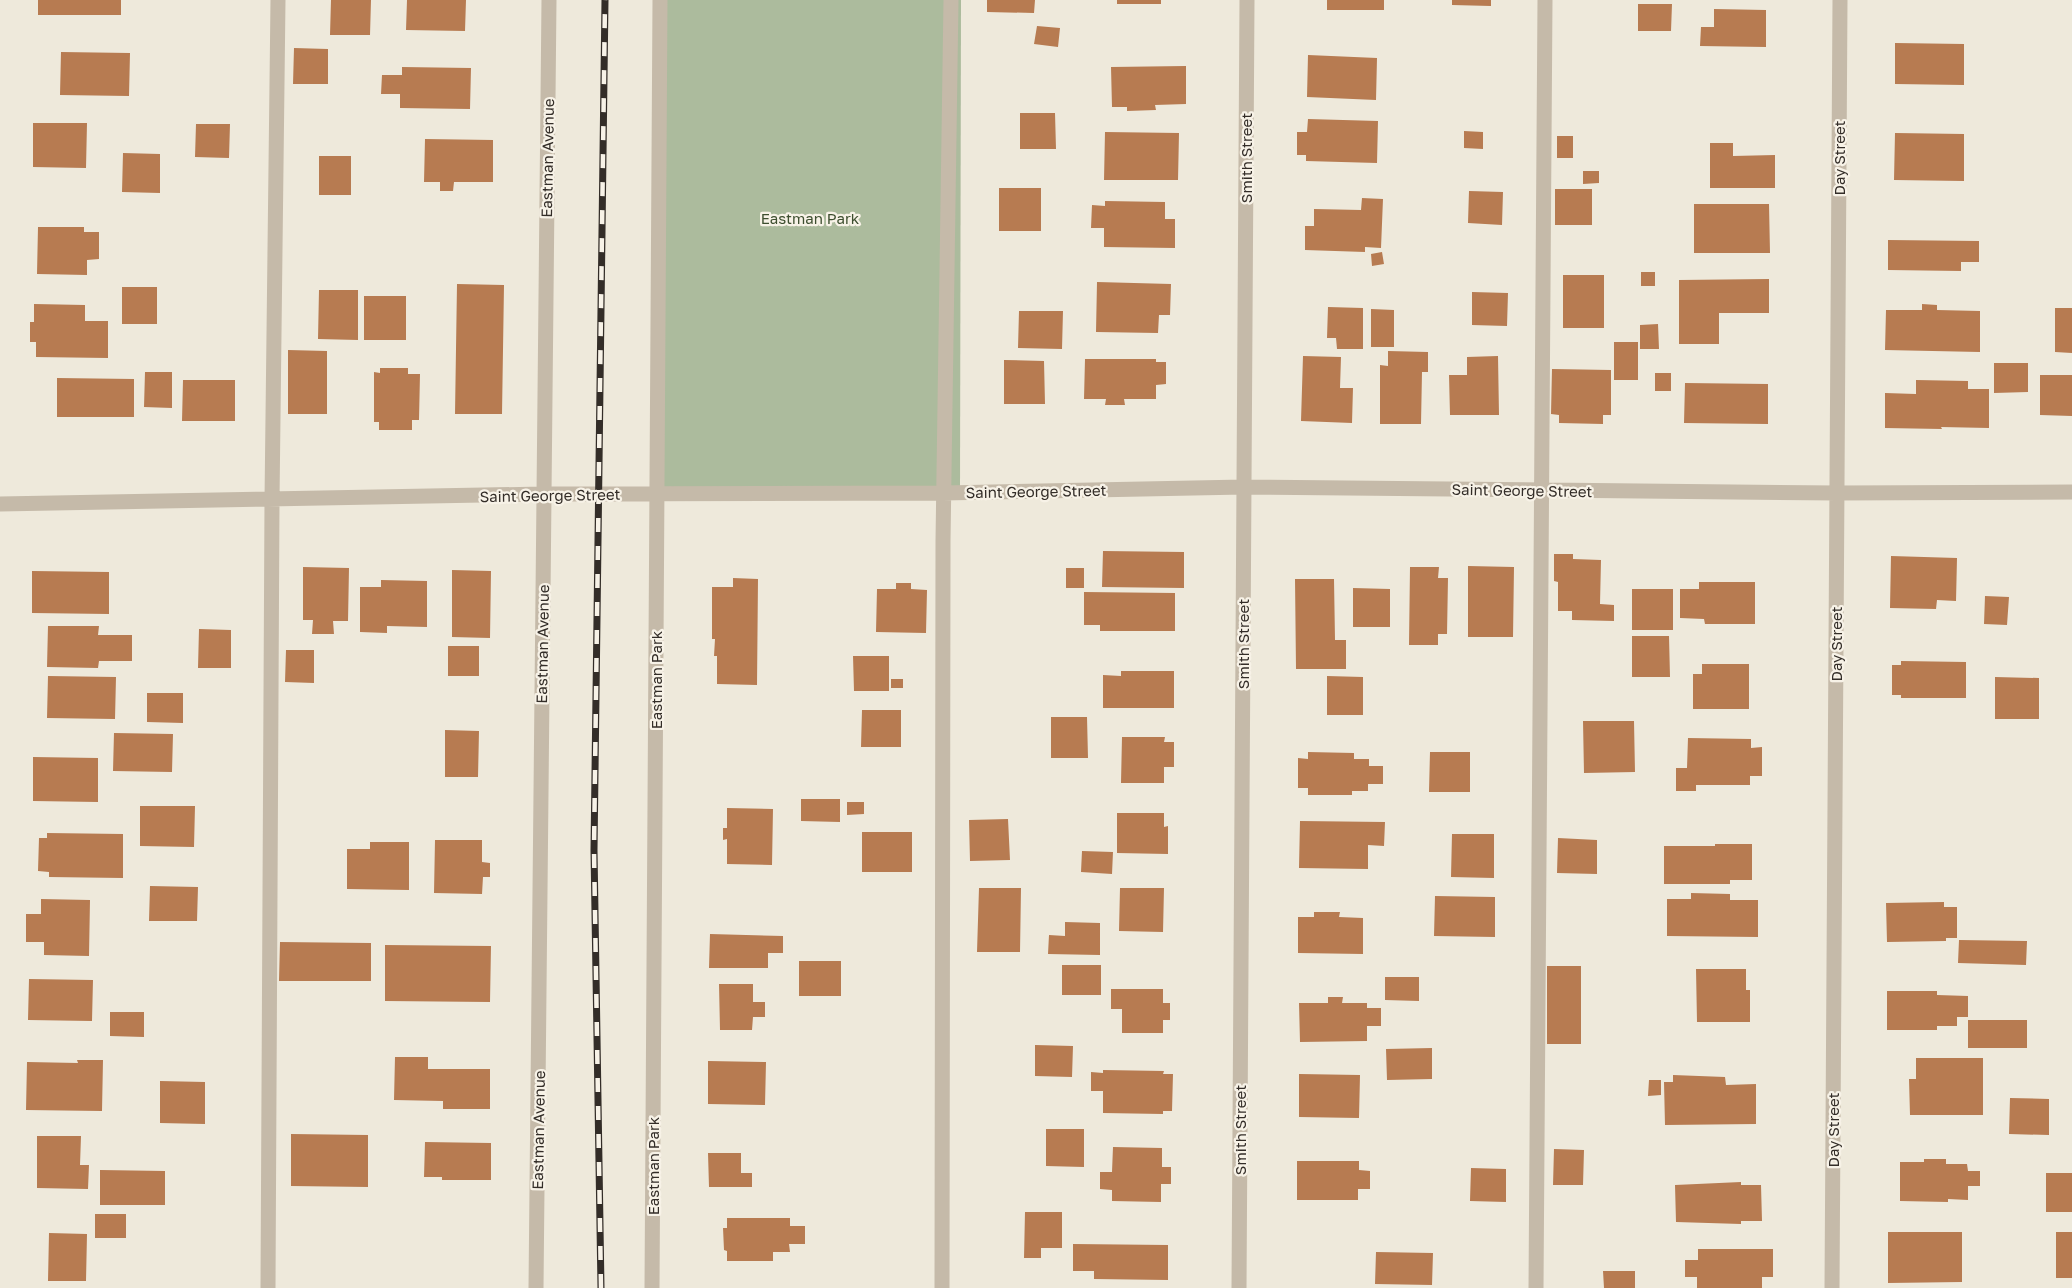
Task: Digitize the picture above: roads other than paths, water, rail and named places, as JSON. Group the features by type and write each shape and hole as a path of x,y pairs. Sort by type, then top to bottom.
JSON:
{"street":[{"path":"268,1288 272,500 278,0"},
{"name":"Eastman Avenue","path":"536,1288 549,0"},
{"name":"Eastman Park","path":"652,1288 660,0"},
{"path":"942,1288 943,493 951,0"},
{"name":"Smith Street","path":"1239,1288 1247,0"},
{"path":"1536,1288 1545,0"},
{"name":"Day Street","path":"1832,1288 1840,0"},
{"name":"Saint George Street","path":"0,504 543,494 943,493 1244,487 1837,493 2072,492"}],"railway":[{"path":"601,1288 594,850 605,0"}]}
